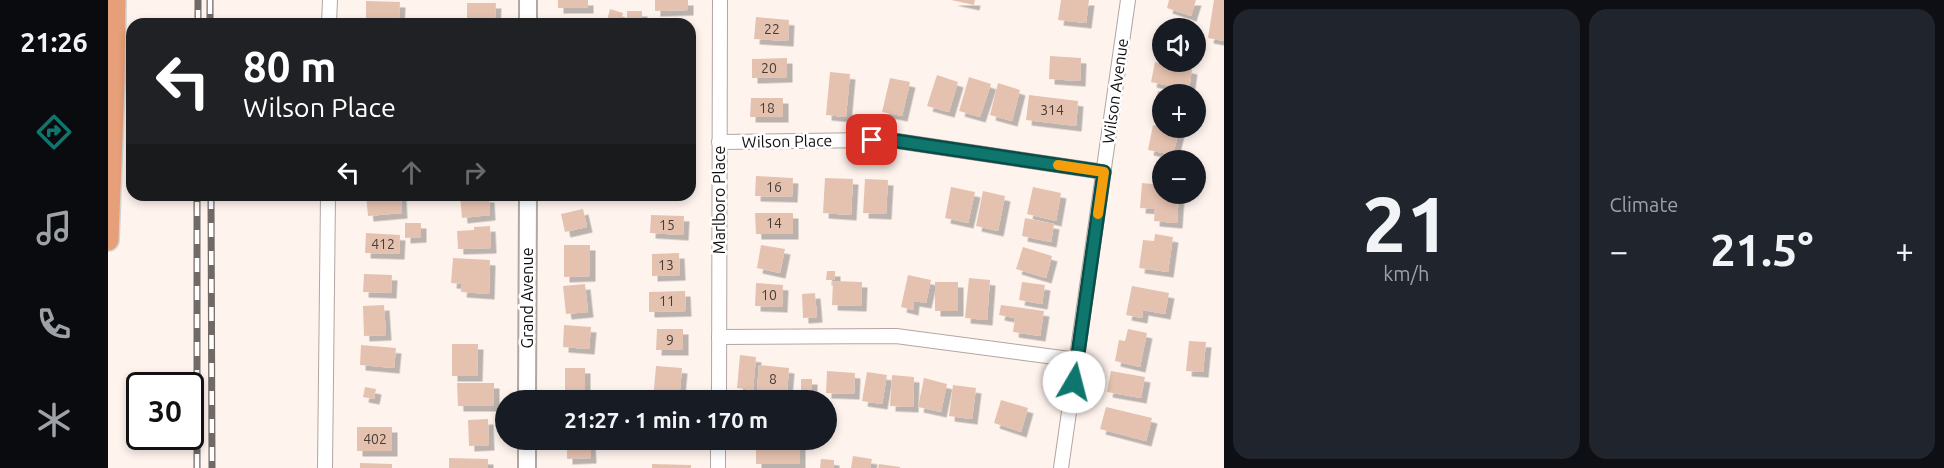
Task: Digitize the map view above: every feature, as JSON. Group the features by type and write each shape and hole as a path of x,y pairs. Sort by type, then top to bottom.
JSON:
{"highway":[{"path":"108,240 115,0"}],"street":[{"path":"329,18 330,0"},
{"path":"528,0 528,18"},
{"name":"Marlboro Place","path":"718,390 720,0"},
{"name":"Wilson Avenue","path":"1061,468 1128,0"},
{"name":"Wilson Place","path":"719,142 897,141 1104,172"},
{"path":"325,468 328,201"},
{"name":"Grand Avenue","path":"527,390 528,201"},
{"path":"719,337 896,336 1077,360"},
{"path":"527,450 527,468"},
{"path":"718,450 718,468"}],"building":[{"path":"558,0 588,0 588,8 558,8"},
{"path":"655,0 688,0 688,10 655,11"},
{"path":"951,0 975,0 974,5"},
{"path":"1061,0 1089,0 1086,23 1058,20"},
{"path":"1169,0 1196,0 1191,16 1167,8"},
{"path":"1214,0 1224,0 1224,41 1208,38"},
{"path":"366,1 400,2 399,18 366,18"},
{"path":"467,3 496,3 495,18 467,18"},
{"path":"610,9 623,13 622,18 608,18"},
{"path":"627,11 642,11 642,18 627,18"},
{"path":"756,17 789,20 788,41 754,39"},
{"path":"1050,56 1081,58 1080,81 1049,79"},
{"path":"787,58 787,77 752,78 752,59"},
{"path":"830,72 850,74 846,117 826,115"},
{"path":"1153,72 1192,72 1190,84 1151,82"},
{"path":"937,75 958,82 949,112 927,106"},
{"path":"969,77 991,84 980,117 959,111"},
{"path":"890,78 910,82 902,116 882,112"},
{"path":"998,83 1020,90 1012,121 990,115"},
{"path":"1029,95 1078,101 1076,126 1026,120"},
{"path":"751,98 783,98 783,117 750,117"},
{"path":"1152,130 1152,138 1177,138 1174,150 1148,150"},
{"path":"756,176 793,178 792,197 755,196"},
{"path":"825,178 853,179 851,215 823,213"},
{"path":"865,179 888,180 886,214 863,213"},
{"path":"1142,183 1152,184 1152,204 1178,204 1177,223 1154,221 1155,209 1140,208"},
{"path":"951,187 975,192 968,223 945,218"},
{"path":"1033,187 1061,193 1056,221 1027,214"},
{"path":"983,191 1005,196 998,231 976,226"},
{"path":"367,201 401,201 402,213 368,216"},
{"path":"461,201 489,201 490,215 462,218"},
{"path":"583,209 587,227 565,232 561,214"},
{"path":"755,213 793,213 793,234 756,234"},
{"path":"651,215 684,216 683,235 650,233"},
{"path":"1025,218 1054,224 1051,242 1022,236"},
{"path":"405,223 421,223 421,237 405,238"},
{"path":"490,226 491,248 458,249 457,231"},
{"path":"366,233 400,235 399,254 365,253"},
{"path":"1155,234 1173,237 1168,272 1139,268 1143,240 1154,241"},
{"path":"564,245 590,245 590,276 564,277"},
{"path":"761,245 785,249 780,273 757,268"},
{"path":"1023,247 1052,256 1046,278 1016,269"},
{"path":"679,253 680,275 652,276 652,254"},
{"path":"453,258 490,260 489,294 461,292 462,284 451,283"},
{"path":"827,271 835,271 835,280 826,280"},
{"path":"364,274 392,275 391,293 363,292"},
{"path":"908,275 931,280 926,303 914,301 913,310 901,307"},
{"path":"969,278 990,280 987,320 965,318"},
{"path":"833,281 862,282 861,306 832,305"},
{"path":"935,282 958,282 958,311 935,311"},
{"path":"1022,282 1045,285 1042,304 1019,300"},
{"path":"756,283 783,285 782,307 755,306"},
{"path":"585,284 588,312 566,314 563,286"},
{"path":"1132,286 1169,293 1165,314 1143,310 1142,318 1126,315"},
{"path":"685,291 686,311 649,312 649,292"},
{"path":"815,293 817,317 803,318 802,294"},
{"path":"384,305 386,335 364,336 363,306"},
{"path":"1001,305 1044,311 1040,336 1013,332 1015,318 999,315"},
{"path":"564,325 591,327 589,349 563,347"},
{"path":"657,329 683,329 683,350 656,350"},
{"path":"1128,329 1147,333 1140,367 1115,361 1119,340 1125,341"},
{"path":"1189,341 1206,342 1203,372 1186,371"},
{"path":"452,344 478,344 477,376 452,376"},
{"path":"361,345 396,348 394,368 360,365"},
{"path":"740,355 756,357 753,390 737,388"},
{"path":"759,365 789,368 787,390 757,390"},
{"path":"656,366 682,368 680,390 654,390"},
{"path":"565,368 585,368 585,390 565,390"},
{"path":"827,371 855,373 854,394 837,393 837,390 826,390"},
{"path":"1111,371 1145,377 1141,398 1107,392"},
{"path":"867,372 887,375 882,404 862,401"},
{"path":"892,375 914,377 913,407 890,406"},
{"path":"924,378 947,384 941,412 918,407"},
{"path":"801,379 812,379 812,390 801,390"},
{"path":"457,383 494,383 494,406 458,406"},
{"path":"953,385 976,388 972,419 949,416"},
{"path":"365,387 376,389 374,399 363,397"},
{"path":"1001,400 1028,408 1021,432 994,423"},
{"path":"1106,407 1152,418 1146,441 1100,429"},
{"path":"488,419 489,445 469,446 468,420"},
{"path":"357,427 392,427 392,451 357,451"},
{"path":"567,450 591,450 591,458 567,459"},
{"path":"756,450 800,450 800,464 756,464"},
{"path":"853,456 872,459 870,468 851,468"},
{"path":"449,458 488,459 488,468 449,468"},
{"path":"821,459 834,460 834,468 820,468"},
{"path":"360,463 392,464 392,468 360,468"},
{"path":"652,464 691,465 691,468 652,468"},
{"path":"879,464 900,467 900,468 878,468"}],"railway":[{"path":"198,0 198,18"},
{"path":"210,0 210,18"},
{"path":"197,201 197,468"},
{"path":"211,201 212,468"}],"slow traffic":[{"path":"1058,165 1104,172 1098,214"}],"route":[{"path":"872,140 897,141 1104,172 1074,382"}]}
